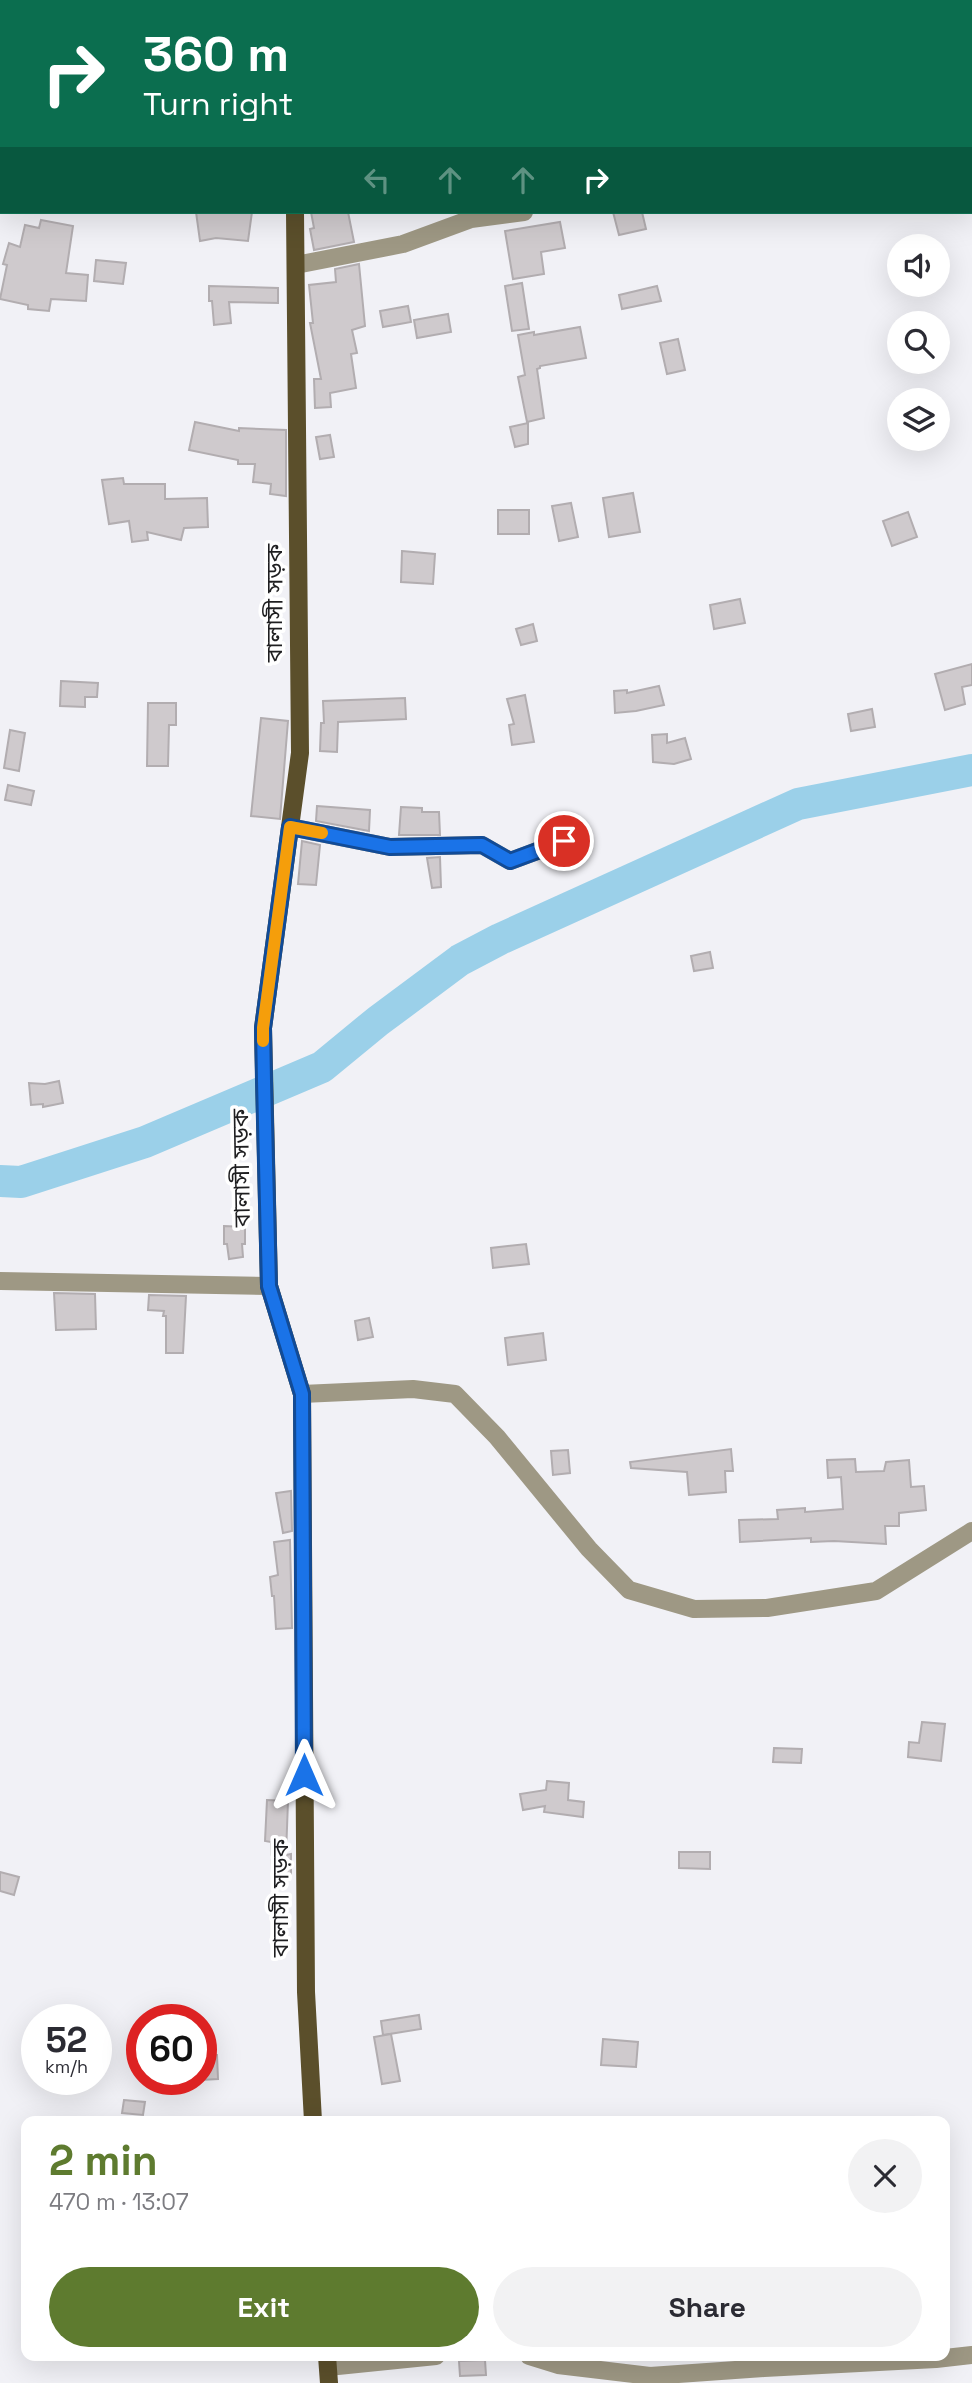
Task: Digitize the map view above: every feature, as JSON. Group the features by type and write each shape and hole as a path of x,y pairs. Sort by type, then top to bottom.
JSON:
{"main road":[{"name":"বালাসী সড়ক","path":"295,214 300,753 263,1028 269,1286 302,1394 306,1992 313,2116"}],"street":[{"path":"296,265 403,244 471,219 509,214"},
{"path":"290,827 390,847 482,845 510,861 564,841"},
{"path":"0,1281 269,1286"},
{"path":"302,1394 413,1389 455,1394 496,1437 589,1549 629,1590 694,1609 767,1608 876,1591 972,1531"},
{"path":"950,2357 972,2354"},
{"path":"328,2369 394,2361"},
{"path":"545,2361 558,2365 650,2376 898,2361"}],"building":[{"path":"196,214 252,214 248,241 216,238 200,241"},
{"path":"311,214 348,214 354,242 314,250 310,229 314,228"},
{"path":"614,214 642,214 646,229 619,235"},
{"path":"41,220 73,226 66,273 88,275 86,301 51,299 49,311 28,309 28,305 0,299 7,265 3,264 9,243 20,247 25,225 39,228"},
{"path":"560,222 565,248 541,252 544,274 513,279 505,231"},
{"path":"96,260 126,263 123,284 94,281"},
{"path":"359,264 365,326 352,330 357,353 351,354 356,388 330,393 331,407 315,408 314,379 321,379 310,323 313,323 309,285 336,282 335,269"},
{"path":"522,283 529,329 512,331 505,286"},
{"path":"209,286 278,288 278,303 229,302 231,323 214,325"},
{"path":"657,286 661,301 622,309 619,295"},
{"path":"408,306 411,322 383,327 380,311"},
{"path":"448,314 451,332 417,338 414,320"},
{"path":"580,327 586,358 540,366 537,369 544,418 527,422 518,377 525,375 518,335"},
{"path":"678,339 685,370 667,374 660,343"},
{"path":"195,422 239,431 239,428 286,430 286,496 270,494 271,484 253,482 255,464 238,464 238,460 189,450"},
{"path":"528,423 528,444 515,447 510,427"},
{"path":"330,435 334,457 320,459 316,437"},
{"path":"123,478 124,484 165,484 165,499 207,498 208,527 184,528 181,540 147,532 148,540 132,542 129,521 109,524 102,480"},
{"path":"633,493 640,532 609,537 603,498"},
{"path":"571,503 578,537 559,541 552,506"},
{"path":"498,510 529,510 529,534 498,534"},
{"path":"908,512 917,537 892,546 883,521"},
{"path":"402,551 435,554 433,584 401,582"},
{"path":"740,599 745,623 714,629 710,605"},
{"path":"533,624 537,641 521,645 516,629"},
{"path":"972,664 972,685 962,687 965,704 945,710 935,674"},
{"path":"61,681 98,683 97,697 85,697 85,707 60,706"},
{"path":"659,686 664,705 615,713 614,691 627,690 627,693"},
{"path":"525,695 534,742 512,745 509,725 514,724 507,699"},
{"path":"405,698 406,719 338,722 337,752 320,751 321,723 324,723 323,701"},
{"path":"148,703 176,703 176,725 169,725 168,766 147,766"},
{"path":"872,709 875,727 851,731 848,714"},
{"path":"261,718 288,721 280,819 251,816"},
{"path":"10,730 25,733 19,771 4,768"},
{"path":"667,734 667,743 685,738 691,759 674,764 653,762 652,735"},
{"path":"8,785 34,791 31,805 5,800"},
{"path":"317,806 370,810 369,831 316,821"},
{"path":"401,807 422,808 422,812 439,812 440,835 399,835"},
{"path":"302,841 320,845 316,885 298,884"},
{"path":"440,857 441,887 432,888 427,858"},
{"path":"710,952 713,968 694,971 691,956"},
{"path":"59,1081 63,1103 43,1107 43,1104 31,1105 29,1083"},
{"path":"224,1226 245,1227 243,1257 229,1259 227,1244 224,1244"},
{"path":"526,1244 529,1264 493,1268 491,1248"},
{"path":"54,1293 95,1294 96,1329 56,1330"},
{"path":"149,1295 186,1296 183,1353 166,1353 166,1316 163,1316 164,1311 148,1310"},
{"path":"369,1318 373,1337 358,1340 355,1321"},
{"path":"543,1333 546,1360 508,1365 505,1338"},
{"path":"731,1449 733,1471 725,1471 726,1492 689,1495 687,1472 631,1468 630,1462"},
{"path":"568,1450 570,1473 553,1475 551,1451"},
{"path":"855,1459 856,1472 884,1471 886,1462 909,1460 911,1487 924,1486 926,1510 899,1513 899,1526 885,1526 886,1544 811,1542 811,1538 740,1542 739,1520 778,1519 777,1510 805,1508 805,1512 843,1509 841,1477 828,1478 827,1460"},
{"path":"291,1491 292,1531 283,1533 276,1493"},
{"path":"290,1540 292,1628 276,1629 270,1577 278,1575 274,1542"},
{"path":"922,1722 945,1724 941,1761 908,1757 909,1742 919,1743"},
{"path":"774,1748 802,1749 801,1763 773,1762"},
{"path":"547,1781 569,1783 568,1800 584,1802 583,1817 544,1812 545,1806 523,1810 520,1794 546,1790"},
{"path":"267,1800 288,1801 286,1855 291,1854 291,1874 272,1875 271,1842 265,1841"},
{"path":"679,1852 710,1852 710,1869 679,1868"},
{"path":"0,1872 19,1877 14,1895 0,1891"},
{"path":"419,2015 421,2029 383,2035 381,2021"},
{"path":"391,2034 400,2081 382,2084 374,2037"},
{"path":"603,2039 638,2042 636,2067 601,2065"},
{"path":"124,2100 145,2102 143,2115 122,2113"},
{"path":"459,2361 485,2361 486,2375 460,2376"}],"waterway":[{"path":"0,1181 21,1182 145,1142 322,1067 460,960 500,939 798,804 972,770"}],"slow traffic":[{"path":"263,1041 290,827 322,833"}],"route":[{"path":"304,1775 302,1394 269,1286 263,1028 290,827 390,847 482,845 510,861 564,841"}]}
